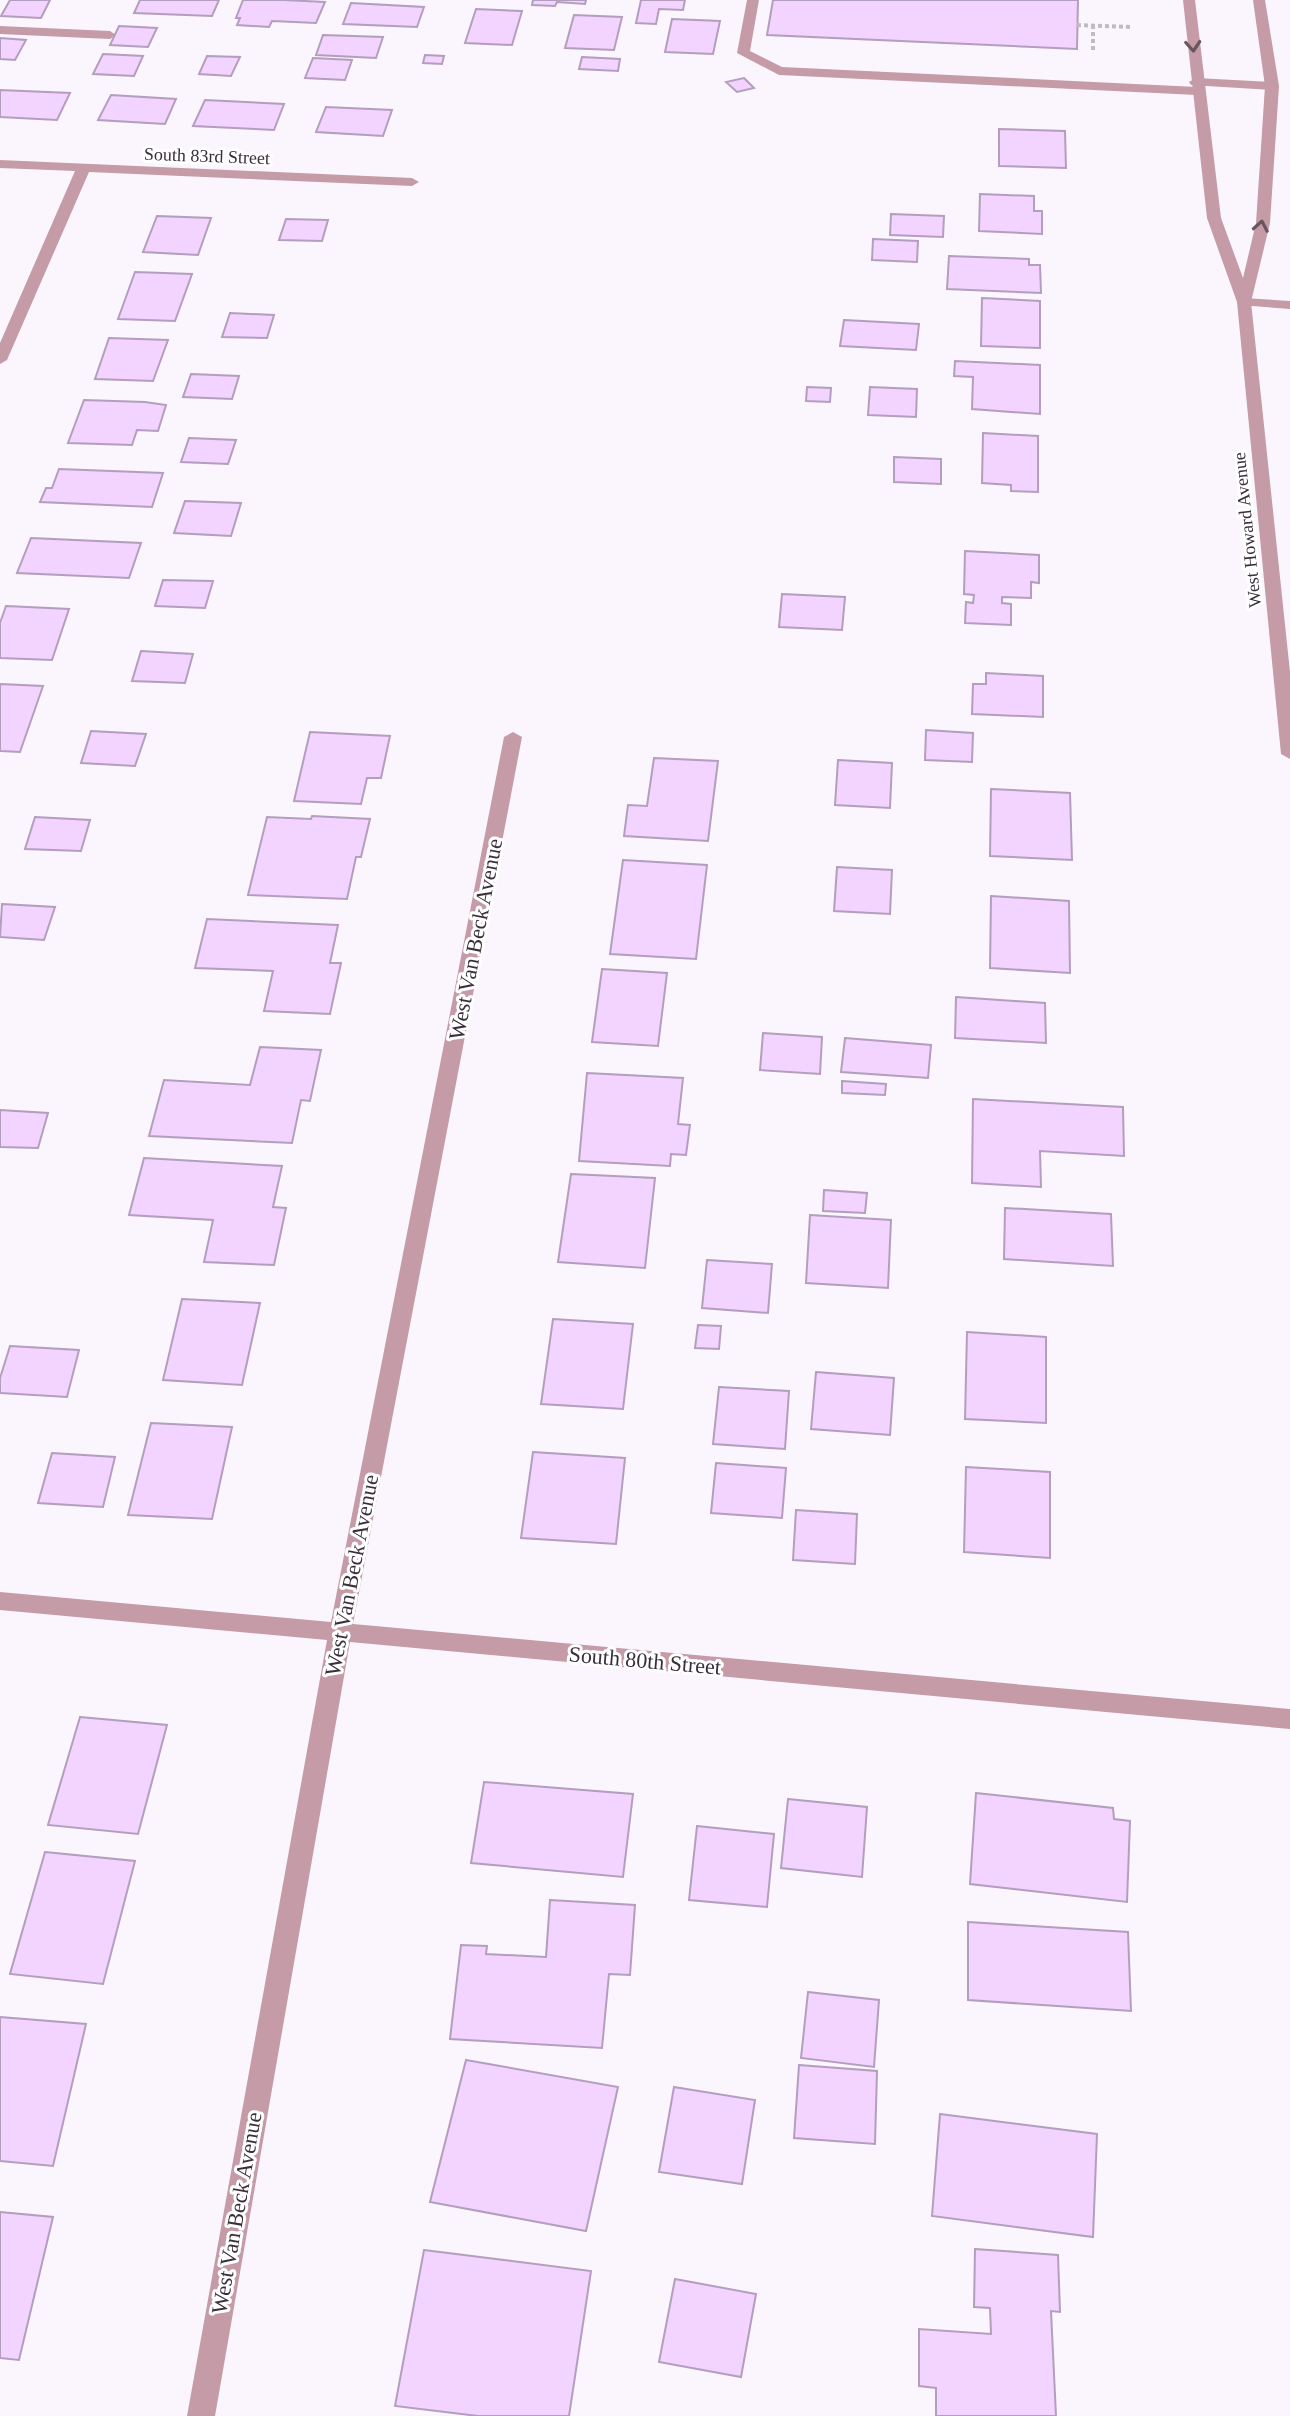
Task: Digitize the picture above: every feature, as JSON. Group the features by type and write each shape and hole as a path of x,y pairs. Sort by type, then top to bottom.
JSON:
{"street":[{"path":"753,0 743,53 779,71 1196,87 1272,86"},
{"name":"West Howard Avenue","path":"1189,0 1196,87 1214,218 1244,302 1290,754"},
{"name":"West Howard Avenue","path":"1244,302 1263,223 1272,86 1259,0"},
{"path":"0,30 110,35"},
{"name":"South 83rd Street","path":"0,164 412,182"},
{"path":"0,360 83,169"},
{"path":"1244,302 1290,305"},
{"name":"West Van Beck Avenue","path":"201,2416 340,1632 513,737"},
{"name":"South 80th Street","path":"0,1601 1290,1719"}],"path":[{"path":"1077,25 1133,27"}],"building":[{"path":"10,0 50,0 41,18 1,16"},
{"path":"140,0 219,0 212,16 134,13"},
{"path":"243,0 325,2 316,23 272,21 269,27 237,25 240,18 236,18"},
{"path":"533,0 586,0 585,4 557,2 555,6 532,5"},
{"path":"641,0 685,0 683,10 659,9 656,24 636,23"},
{"path":"773,0 1078,0 1077,49 767,35"},
{"path":"351,3 424,7 417,27 343,24"},
{"path":"476,9 522,11 512,45 465,43"},
{"path":"574,15 622,17 614,50 565,48"},
{"path":"672,19 720,21 713,54 665,52"},
{"path":"119,26 157,28 148,47 110,45"},
{"path":"323,35 383,37 376,58 316,55"},
{"path":"0,38 26,40 15,60 0,59"},
{"path":"103,54 143,56 134,76 93,74"},
{"path":"425,55 444,56 442,64 423,63"},
{"path":"207,56 240,57 231,76 199,74"},
{"path":"582,57 620,59 618,71 579,69"},
{"path":"313,58 352,60 345,80 305,78"},
{"path":"744,78 754,88 737,92 726,82"},
{"path":"0,90 70,93 57,120 0,117"},
{"path":"111,95 176,99 165,124 98,120"},
{"path":"205,100 284,104 274,130 193,126"},
{"path":"326,107 392,110 383,136 316,132"},
{"path":"999,129 1065,131 1066,168 999,166"},
{"path":"980,194 1034,196 1034,211 1042,211 1042,234 979,231"},
{"path":"891,214 944,216 943,237 890,235"},
{"path":"157,216 211,218 198,255 143,252"},
{"path":"286,219 328,220 322,241 279,240"},
{"path":"873,239 918,241 917,262 872,260"},
{"path":"949,256 1029,259 1029,265 1040,265 1041,293 947,289"},
{"path":"135,272 192,274 175,321 118,319"},
{"path":"982,298 1040,301 1040,348 981,346"},
{"path":"230,313 274,315 267,338 222,337"},
{"path":"844,320 919,324 916,350 840,346"},
{"path":"109,338 168,340 153,381 95,379"},
{"path":"955,361 1040,365 1040,414 972,409 973,377 954,376"},
{"path":"191,374 239,376 232,399 183,397"},
{"path":"807,387 831,388 830,402 806,401"},
{"path":"870,387 917,389 916,417 868,415"},
{"path":"84,400 166,405 158,431 137,430 132,445 68,443"},
{"path":"983,433 1038,436 1038,492 1011,491 1011,485 982,483"},
{"path":"189,438 236,440 228,464 181,462"},
{"path":"894,457 941,459 941,484 894,482"},
{"path":"59,469 163,473 152,507 40,502 46,488 52,488"},
{"path":"185,501 241,503 231,536 174,533"},
{"path":"31,538 141,543 129,578 17,573"},
{"path":"965,551 1039,555 1039,583 1031,582 1031,598 1002,597 1002,603 1011,604 1011,625 965,623 966,602 973,603 974,595 964,594"},
{"path":"163,580 213,581 205,608 155,606"},
{"path":"782,594 845,597 842,630 779,627"},
{"path":"6,606 69,609 52,660 0,658 0,623"},
{"path":"141,651 193,654 185,683 132,681"},
{"path":"986,673 1043,676 1043,717 972,714 973,684 986,684"},
{"path":"0,684 43,686 20,752 0,751"},
{"path":"926,730 973,733 972,762 925,760"},
{"path":"91,731 146,734 135,766 81,763"},
{"path":"310,732 390,736 381,778 367,778 361,804 294,801"},
{"path":"654,758 718,761 708,841 624,836 628,805 647,806"},
{"path":"838,760 892,763 890,808 835,805"},
{"path":"991,789 1070,793 1072,860 990,856"},
{"path":"312,816 370,819 361,857 356,857 347,899 248,895 267,817 311,819"},
{"path":"35,817 90,820 81,851 25,849"},
{"path":"623,860 707,865 696,959 610,954"},
{"path":"837,867 892,870 890,914 834,911"},
{"path":"991,896 1069,901 1070,973 990,968"},
{"path":"2,904 55,907 44,940 0,937"},
{"path":"207,919 338,925 330,963 341,963 330,1014 264,1011 273,971 195,968"},
{"path":"602,969 667,973 658,1046 592,1042"},
{"path":"956,997 1045,1003 1046,1043 955,1038"},
{"path":"763,1033 822,1037 820,1074 760,1070"},
{"path":"845,1038 931,1045 928,1078 841,1072"},
{"path":"260,1047 321,1050 310,1101 301,1100 292,1143 149,1136 164,1080 250,1085"},
{"path":"587,1073 683,1078 678,1124 690,1125 686,1155 671,1154 670,1166 579,1161"},
{"path":"842,1081 886,1084 885,1095 842,1093"},
{"path":"973,1099 1123,1107 1124,1156 1040,1151 1041,1187 972,1183"},
{"path":"0,1110 48,1113 38,1148 0,1147"},
{"path":"144,1158 282,1166 273,1207 286,1208 274,1265 204,1262 213,1220 129,1215"},
{"path":"571,1174 655,1178 645,1268 558,1262"},
{"path":"824,1190 867,1193 865,1213 823,1211"},
{"path":"1005,1208 1111,1214 1113,1266 1004,1259"},
{"path":"810,1215 891,1220 888,1288 806,1283"},
{"path":"707,1260 772,1264 768,1313 702,1308"},
{"path":"182,1299 260,1303 242,1385 163,1380"},
{"path":"553,1319 633,1324 623,1409 541,1404"},
{"path":"698,1325 721,1326 719,1349 695,1348"},
{"path":"967,1332 1046,1337 1046,1423 965,1419"},
{"path":"10,1346 79,1350 67,1397 0,1393 0,1378"},
{"path":"816,1372 894,1378 890,1435 811,1429"},
{"path":"719,1387 789,1391 785,1449 713,1444"},
{"path":"151,1423 232,1427 212,1519 128,1515"},
{"path":"533,1452 625,1458 616,1544 521,1538"},
{"path":"52,1453 115,1457 103,1507 38,1503"},
{"path":"716,1463 786,1468 782,1518 711,1513"},
{"path":"966,1467 1050,1472 1050,1558 964,1552"},
{"path":"796,1510 857,1514 855,1564 793,1560"},
{"path":"80,1717 167,1725 138,1834 48,1825"},
{"path":"484,1782 633,1794 623,1877 471,1863"},
{"path":"976,1793 1113,1808 1114,1819 1130,1821 1127,1902 970,1884"},
{"path":"788,1799 867,1807 862,1877 781,1868"},
{"path":"697,1826 774,1834 767,1907 689,1900"},
{"path":"45,1852 135,1861 103,1984 10,1974"},
{"path":"550,1900 635,1905 630,1975 609,1974 602,2048 450,2039 461,1945 487,1946 486,1954 546,1957"},
{"path":"968,1922 1128,1932 1131,2011 968,2000"},
{"path":"808,1992 879,2000 874,2067 801,2058"},
{"path":"0,2017 86,2024 53,2166 0,2161"},
{"path":"466,2060 618,2087 586,2231 430,2202"},
{"path":"799,2065 877,2071 875,2144 794,2138"},
{"path":"674,2087 755,2100 742,2184 659,2172"},
{"path":"940,2114 1097,2134 1093,2237 932,2216"},
{"path":"0,2212 53,2217 19,2360 0,2358"},
{"path":"975,2249 1058,2255 1060,2312 1051,2311 1056,2416 936,2416 936,2388 919,2386 919,2329 991,2334 990,2308 974,2307"},
{"path":"424,2250 591,2271 569,2416 478,2416 395,2406"},
{"path":"675,2279 756,2294 741,2377 659,2362"}]}
